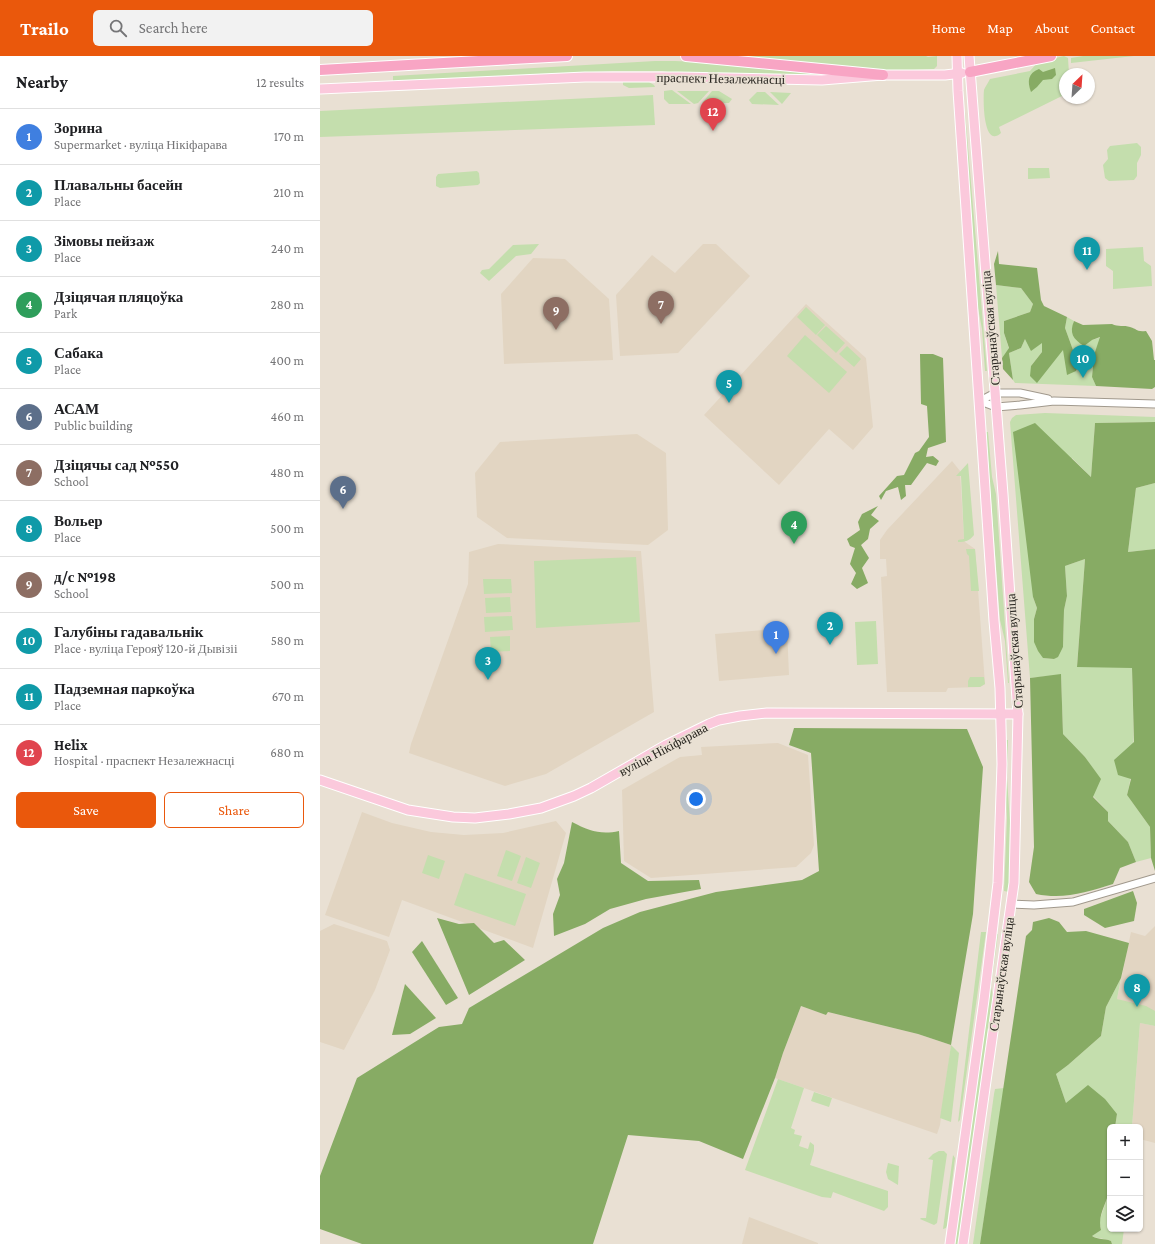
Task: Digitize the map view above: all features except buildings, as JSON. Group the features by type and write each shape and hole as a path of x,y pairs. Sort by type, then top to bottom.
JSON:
{"highway":[{"path":"320,70 567,56"},
{"path":"686,56 883,75"},
{"path":"970,72 1051,56"}],"main road":[{"name":"Старынаўская вуліца","path":"950,1244 996,902 1002,764 1000,684 994,620 957,56"},
{"name":"Старынаўская вуліца","path":"963,1244 1014,876 1018,714 969,56"},
{"name":"праспект Незалежнасці","path":"320,89 585,77 687,77 822,80 883,75 970,72"},
{"name":"вуліца Нікіфарава","path":"320,780 408,810 453,817 475,818 541,808 574,796 695,731 719,720 767,713 860,712 1018,714"},
{"path":"996,902 1011,904"}],"street":[{"path":"980,401 995,393 1020,393 1054,400 1155,404"},
{"path":"980,401 996,407 1054,400"},
{"path":"1011,904 1034,905 1073,902 1155,878"}],"shaded area":[{"path":"703,244 716,244 750,276 678,353 620,356 616,295 652,255 675,273"},
{"path":"533,258 565,259 609,299 613,360 504,364 501,294"},
{"path":"806,304 866,358 873,427 853,450 829,429 779,485 704,415"},
{"path":"637,434 666,453 668,530 648,545 507,538 477,517 475,473 500,442"},
{"path":"952,461 960,471 964,539 965,542 975,549 985,684 980,687 948,688 946,692 887,692 881,577 887,576 886,559 880,559 880,540 887,530"},
{"path":"498,544 641,551 654,712 546,774 505,786 409,753 468,584 469,552"},
{"path":"787,628 789,675 719,681 715,634"},
{"path":"778,743 808,755 814,845 811,853 796,867 651,878 624,861 622,790 680,757 702,755 701,747"},
{"path":"362,812 392,823 431,832 464,835 503,833 556,821 566,833 533,948 402,900 389,937 325,915"},
{"path":"334,924 387,941 390,950 375,990 344,1050 320,1042 320,931"},
{"path":"1155,926 1155,1012 1117,999 1131,932 1145,936"},
{"path":"801,1006 826,1015 828,1012 918,1034 951,1045 940,1125 937,1134 775,1078"},
{"path":"1140,1023 1155,1026 1155,1143 1143,1140 1143,1124 1132,1124"},
{"path":"749,1217 818,1243 818,1244 742,1244"}],"green space":[{"path":"731,56 937,56 937,66 934,69 891,71"},
{"path":"1064,56 1068,58 1069,68 1059,68 1059,97 999,127 1001,133 995,136 991,134 987,129 984,112 984,90 990,79 1030,71 1038,62"},
{"path":"1083,56 1134,56 1071,63 1071,58"},
{"path":"655,61 698,62 848,74 679,74 662,71 613,71 393,81 393,76"},
{"path":"1055,68 1056,75 1052,79 1043,80 1031,92 1029,78 1035,71 1039,69 1043,72"},
{"path":"623,82 649,82 655,87 629,88 623,85"},
{"path":"672,90 691,104 669,104 664,99 664,91"},
{"path":"677,91 709,91 698,103 694,104"},
{"path":"712,91 719,91 732,99 729,103 702,103"},
{"path":"757,92 765,92 779,105 752,104 749,100"},
{"path":"770,92 791,93 782,104"},
{"path":"653,95 655,125 320,137 320,111"},
{"path":"963,112 965,112 987,371 985,371 982,329 978,308"},
{"path":"1137,143 1141,147 1141,155 1137,163 1137,176 1134,180 1109,181 1105,178 1103,165 1108,159 1107,150 1110,146"},
{"path":"1028,168 1049,168 1050,178 1028,179"},
{"path":"477,171 479,173 480,183 478,185 440,188 436,186 436,177 438,174"},
{"path":"539,244 531,254 516,256 489,281 480,273 482,270 489,269 513,245"},
{"path":"1143,247 1144,261 1151,266 1152,286 1113,289 1113,271 1106,266 1106,249"},
{"path":"998,251 999,264 1037,268 1041,300 1044,306 1067,317 1065,328 1073,350 1080,362 1076,371 1067,375 1063,350 1037,383 1030,376 1031,366 1042,352 1042,343 1031,351 1025,339 1021,348 1009,353 1013,380 1003,369 1002,358 1009,348 1004,333 1004,321 1030,312 1033,304 1021,288 996,285 994,264"},
{"path":"996,285 1021,288 1033,304 1030,312 1004,321 1004,333 1009,349 1002,358"},
{"path":"806,307 825,325 816,335 797,317"},
{"path":"1067,317 1074,321 1073,324 1092,340 1101,337 1094,355 1092,377 1096,386 1015,383 1013,380 1009,353 1021,348 1025,339 1042,343 1042,352 1031,366 1063,349 1076,371 1080,362 1073,350 1065,328"},
{"path":"1074,321 1083,325 1112,324 1128,326 1140,331 1146,331 1152,341 1155,360 1155,387 1152,389 1096,386 1092,377 1094,355 1100,337 1092,340 1084,346 1077,341 1073,335 1072,329"},
{"path":"826,326 845,343 836,353 817,335"},
{"path":"805,335 847,372 829,393 787,356"},
{"path":"847,346 861,359 854,367 839,354"},
{"path":"920,354 933,354 943,358 946,442 928,448 926,457 933,456 939,461 936,466 927,463 911,485 905,485 906,496 901,500 898,487 886,491 881,500 879,496 897,476 904,475 915,453 919,451 929,437 927,406 921,404"},
{"path":"1045,413 1155,417 1155,422 1095,423 1091,477 1072,458 1033,597 1037,608 1034,619 1043,658 1054,659 1063,647 1064,610 1067,596 1065,566 1085,559 1077,666 1132,667 1134,731 1132,763 1127,795 1150,827 1151,858 1136,862 1128,842 1108,821 1108,812 1093,796 1100,779 1085,757 1063,734 1061,675 1030,678 1010,422 1016,415"},
{"path":"1155,422 1155,483 1136,488 1128,552 1155,549 1155,871 1151,858 1150,827 1127,795 1131,779 1118,775 1114,760 1134,742 1132,668 1077,667 1085,559 1065,566 1067,596 1064,610 1063,647 1058,657 1054,659 1043,658 1034,642 1034,619 1037,608 1033,597 1013,432 1035,423 1091,477 1095,423"},
{"path":"986,432 988,432 992,477 996,494 1009,683 1005,641 1000,620"},
{"path":"968,463 974,535 967,541 958,542 958,540 964,539 961,476 956,476"},
{"path":"1155,483 1155,549 1128,552 1136,488"},
{"path":"878,506 871,515 879,521 870,529 868,539 861,545 869,558 862,568 868,583 857,589 851,584 856,573 850,564 855,548 850,546 847,539 860,530 858,522 862,514"},
{"path":"966,549 975,549 979,591 971,591 969,556"},
{"path":"636,557 640,622 536,628 534,561"},
{"path":"483,579 511,579 512,593 484,594"},
{"path":"510,597 511,612 486,613 485,598"},
{"path":"512,616 513,630 485,632 484,617"},
{"path":"876,621 878,664 857,665 855,622"},
{"path":"510,636 510,651 491,652 490,637"},
{"path":"1061,674 1063,734 1085,757 1101,779 1093,797 1108,812 1108,821 1128,842 1136,862 1120,868 1113,884 1066,896 1046,896 1036,894 1029,882 1034,847 1030,678"},
{"path":"970,677 984,677 985,684 980,687 968,687"},
{"path":"794,728 967,729 983,767 973,914 951,1045 918,1034 828,1012 826,1015 801,1006 775,1078 743,1159 699,1141 628,1135 593,1244 362,1244 320,1229 320,1176 357,1078 439,1027 462,1024 469,1008 603,928 640,912 716,892 802,880 819,871 811,753 789,745"},
{"path":"1006,740 1008,740 1007,778 1010,823 1009,892 1004,891 1007,818 1005,778"},
{"path":"572,822 584,828 595,831 606,833 619,831 621,863 648,881 699,880 701,889 646,899 610,909 585,924 554,936 553,914 560,895 557,879 564,863"},
{"path":"506,850 521,856 512,881 497,876"},
{"path":"428,855 445,861 439,879 422,873"},
{"path":"526,857 540,863 531,888 517,883"},
{"path":"465,873 526,894 515,926 454,905"},
{"path":"1133,891 1137,903 1134,921 1105,928 1084,915 1084,909"},
{"path":"437,918 459,924 474,923 494,943 504,940 525,960 469,995"},
{"path":"1049,918 1059,922 1067,932 1086,931 1129,943 1121,978 1106,1007 1101,1036 1056,1074 1066,1103 1088,1085 1105,1099 1117,1114 1115,1124 1107,1124 1107,1198 1100,1219 1101,1230 1092,1236 1111,1241 1112,1244 980,1244 1026,936 1032,930 1033,922"},
{"path":"981,932 986,932 960,1120 958,1122"},
{"path":"995,934 998,934 991,987 993,996 958,1244 955,1244"},
{"path":"422,941 458,998 446,1005 412,952"},
{"path":"1121,978 1117,999 1146,1006 1155,1011 1155,1026 1140,1023 1132,1124 1115,1124 1117,1114 1066,1103 1056,1074 1101,1036 1106,1007"},
{"path":"405,984 436,1018 410,1034 392,1035"},
{"path":"951,1045 959,1053 951,1122 940,1118"},
{"path":"778,1079 804,1088 791,1128 795,1130 794,1134 802,1136 799,1146 808,1149 810,1142 814,1145 810,1165 888,1191 888,1207 884,1211 833,1192 831,1198 822,1197 745,1170"},
{"path":"1004,1088 980,1244 973,1244 994,1094 995,1089"},
{"path":"814,1092 832,1098 829,1107 811,1101"},
{"path":"939,1151 944,1151 947,1154 937,1223 934,1225 920,1219 926,1218 933,1160 928,1159"},
{"path":"953,1155 955,1158 947,1225 946,1228 943,1229"},
{"path":"888,1163 899,1166 898,1185 888,1179 886,1172"},
{"path":"1107,1198 1107,1232 1124,1232 1122,1244 1112,1244 1111,1241 1106,1239 1092,1236 1101,1229 1099,1222"}],"place":[{"name":"Helix","path":"713,131"},
{"name":"Падземная паркоўка","path":"1087,270"},
{"name":"Дзіцячы сад №550","path":"661,324"},
{"name":"д/с №198","path":"556,330"},
{"name":"Галубіны гадавальнік","path":"1083,378"},
{"name":"Сабака","path":"729,403"},
{"name":"АСАМ","path":"343,509"},
{"name":"Дзіцячая пляцоўка","path":"794,544"},
{"name":"Плавальны басейн","path":"830,645"},
{"name":"Зорина","path":"776,654"},
{"name":"Зімовы пейзаж","path":"488,680"},
{"name":"Вольер","path":"1137,1007"}]}
